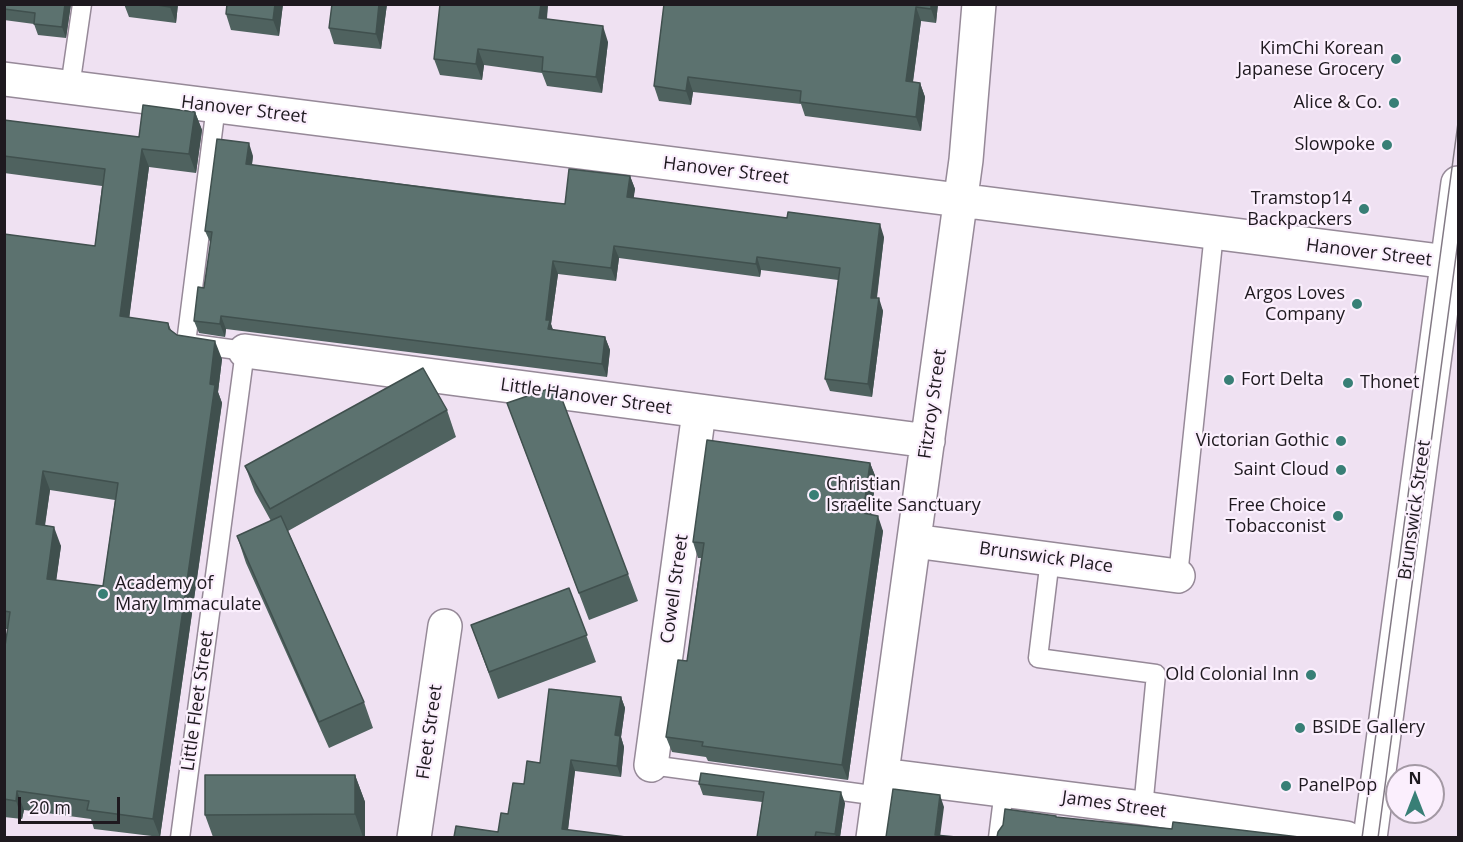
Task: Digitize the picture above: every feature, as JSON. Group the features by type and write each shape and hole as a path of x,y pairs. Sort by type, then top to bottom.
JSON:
{"street":[{"name":"Fitzroy Street","path":"873,837 966,160 979,4"},
{"name":"Hanover Street","path":"4,79 1448,262"},
{"name":"Brunswick Street","path":"1370,837 1458,183"},
{"name":"Little Hanover Street","path":"245,351 928,441"},
{"name":"Cowell Street","path":"651,765 699,412"},
{"name":"Brunswick Place","path":"914,541 1178,576"},
{"name":"Fleet Street","path":"414,837 445,626"},
{"name":"James Street","path":"880,786 1004,790 1346,837"}],"lane":[{"path":"70,87 82,4"},
{"path":"216,106 186,343 245,351"},
{"path":"1178,576 1214,233"},
{"name":"Little Fleet Street","path":"180,837 245,351"},
{"path":"1050,559 1038,658 1155,674 1143,808"},
{"path":"651,765 880,786"},
{"path":"998,837 1004,790"}],"building":[{"path":"4,4 65,4 62,27 34,24 35,13 4,9"},
{"path":"151,4 170,4 170,7"},
{"path":"227,4 275,4 273,20 226,14"},
{"path":"332,4 379,4 376,34 329,28"},
{"path":"440,4 541,4 539,18 603,26 596,77 542,71 543,57 478,49 476,64 434,59"},
{"path":"664,4 931,4 931,9 916,7 906,81 920,83 916,117 800,102 801,91 688,77 686,91 654,86"},
{"name":"Academy of Mary Immaculate","path":"143,105 195,112 189,154 142,149 120,316 168,323 169,329 177,335 215,341 210,384 215,385 153,819 87,810 89,801 17,791 16,801 4,799 4,653 10,612 4,611 4,234 95,246 105,169 4,156 4,120 139,137","holes":["43,471 118,483 103,586 47,579 54,527 36,524"]},
{"path":"217,139 249,143 246,164 489,196 565,204 569,169 630,176 627,197 787,218 788,212 880,224 871,298 879,298 868,384 825,379 840,268 757,257 756,264 614,246 611,268 553,261 546,320 550,320 548,329 605,337 602,364 221,316 220,324 194,321 198,287 204,288 212,232 205,231"},
{"path":"423,368 447,410 270,509 245,466"},
{"path":"557,386 628,574 579,593 507,403"},
{"path":"707,440 870,463 863,513 878,516 842,765 702,746 703,742 666,737 678,660 687,661 704,543 693,542"},
{"path":"281,516 364,702 319,722 237,536"},
{"path":"569,588 587,635 489,672 471,625"},
{"path":"549,689 621,697 615,735 620,736 617,766 571,760 562,829 626,837 454,837 456,826 498,832 501,813 508,814 513,783 524,784 527,761 540,763"},
{"path":"701,773 841,792 835,834 816,832 815,837 757,837 764,792 699,784"},
{"path":"205,775 355,775 355,814 205,815"},
{"path":"893,789 940,795 935,835 956,837 886,837"},
{"path":"1005,809 1056,817 1172,829 1173,822 1299,837 997,837 1003,825"}],"tram line":[{"path":"1362,838 1458,123"},
{"path":"1378,838 1458,241"}],"place":[{"name":"KimChi Korean Japanese Grocery","path":"1396,59"},
{"name":"Alice & Co.","path":"1394,103"},
{"name":"Slowpoke","path":"1387,145"},
{"name":"Tramstop14 Backpackers","path":"1364,209"},
{"name":"Argos Loves Company","path":"1357,304"},
{"name":"Fort Delta","path":"1229,380"},
{"name":"Thonet","path":"1348,383"},
{"name":"Victorian Gothic","path":"1341,441"},
{"name":"Saint Cloud","path":"1341,470"},
{"name":"Christian Israelite Sanctuary","path":"814,495"},
{"name":"Free Choice Tobacconist","path":"1338,516"},
{"name":"Academy of Mary Immaculate","path":"103,594"},
{"name":"Old Colonial Inn","path":"1311,675"},
{"name":"BSIDE Gallery","path":"1300,728"},
{"name":"PanelPop","path":"1286,786"}]}
